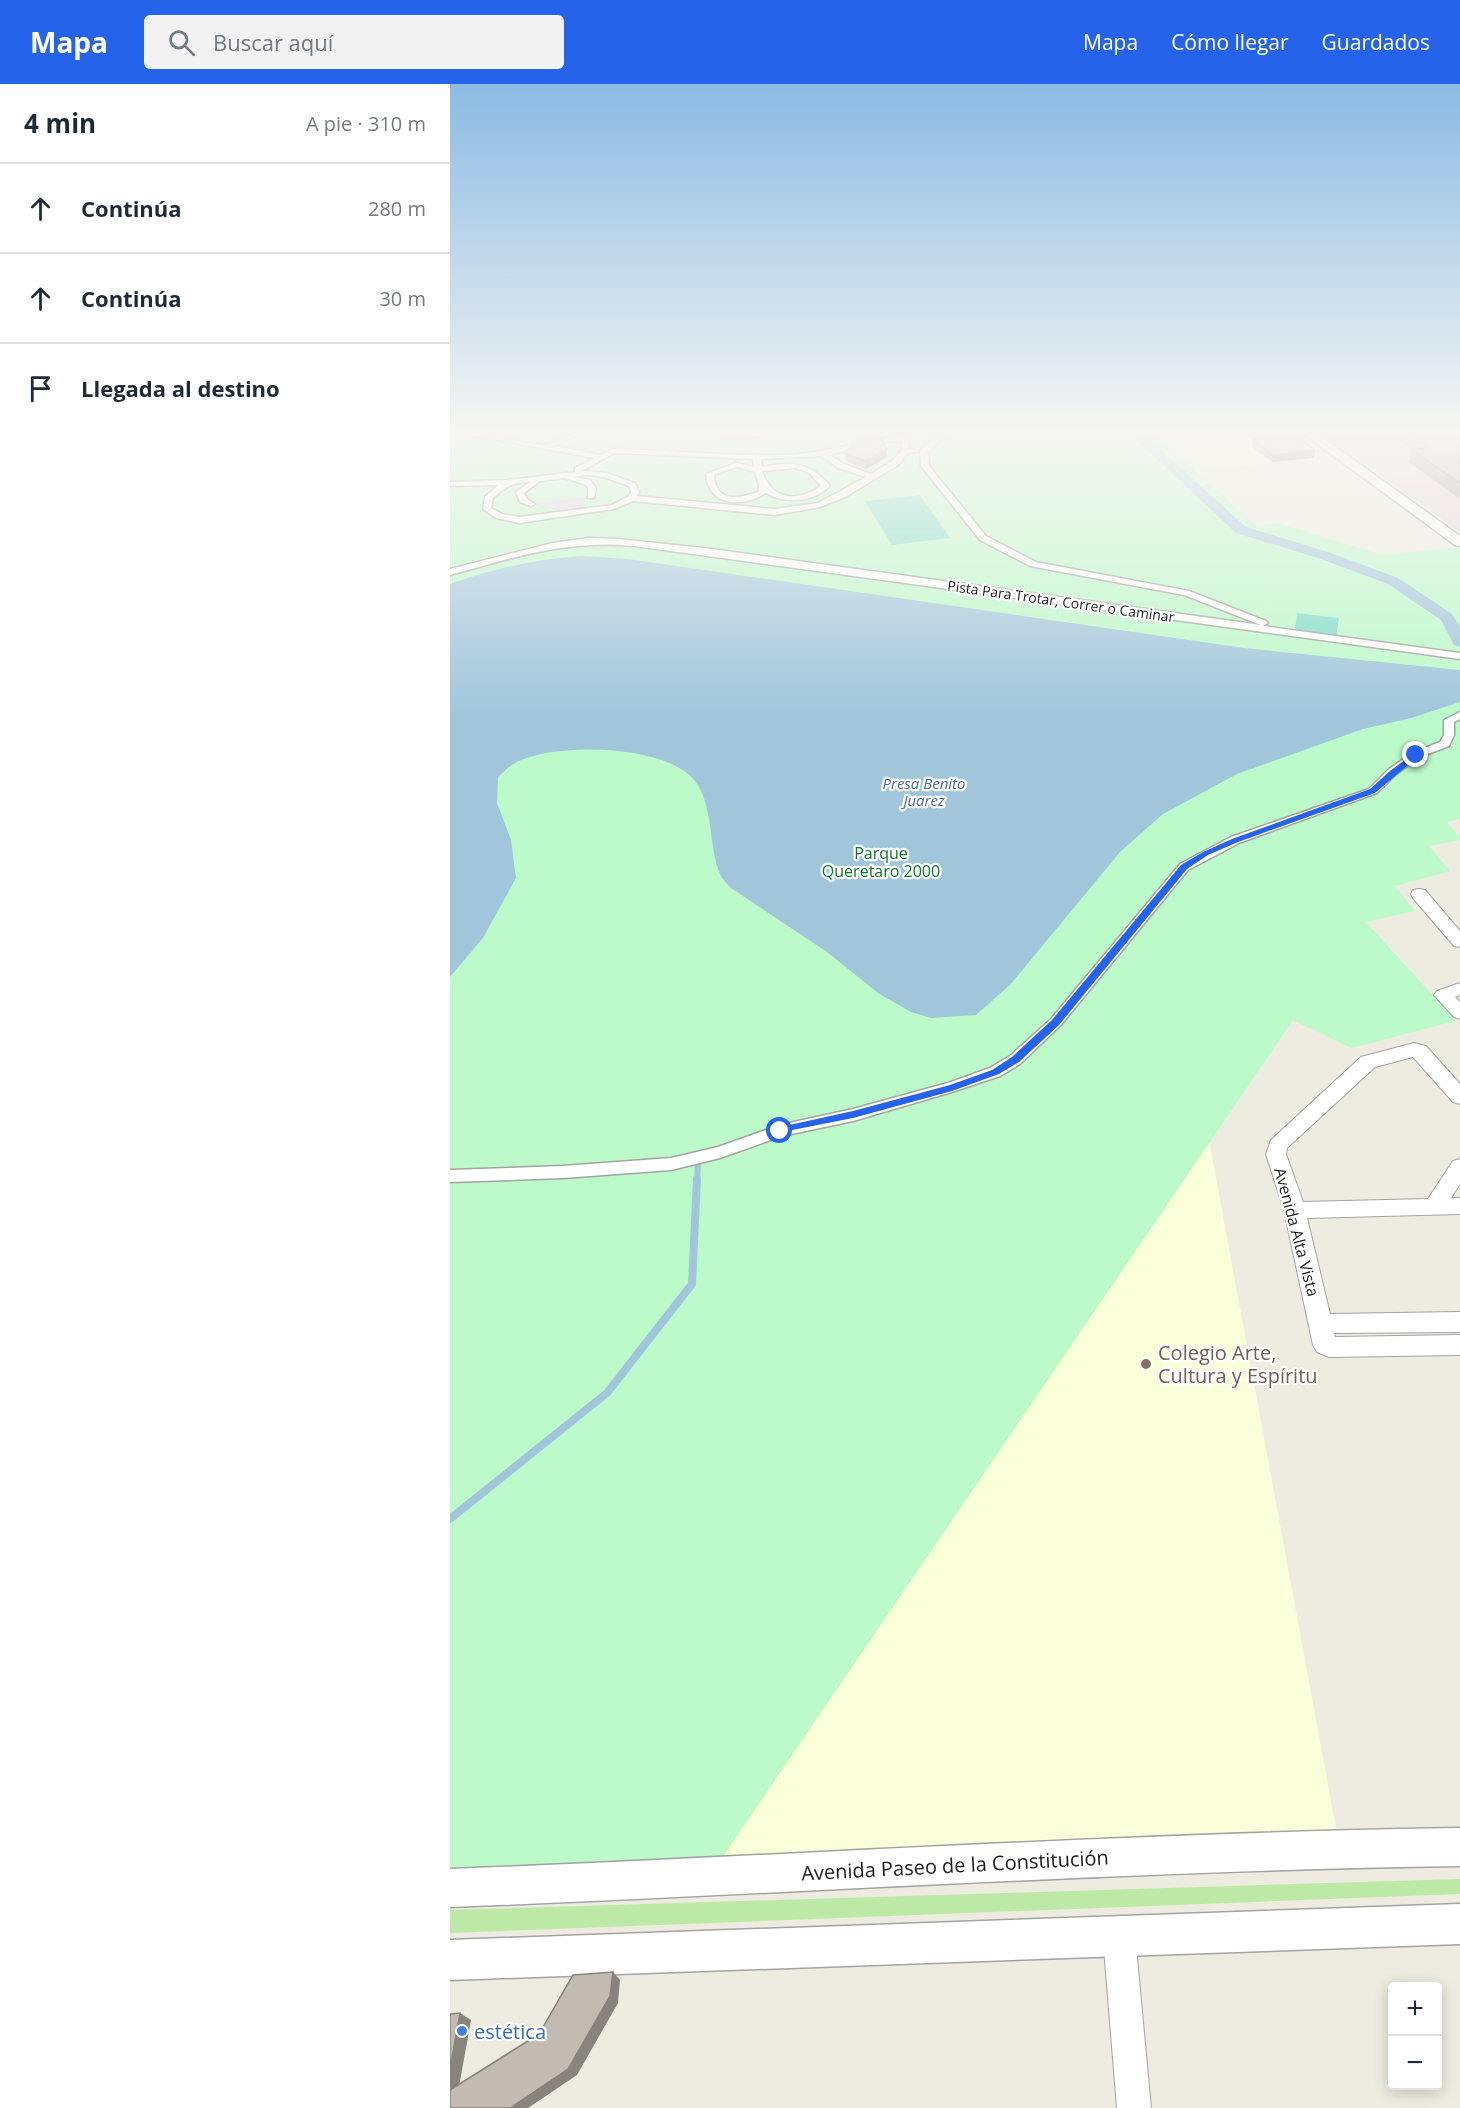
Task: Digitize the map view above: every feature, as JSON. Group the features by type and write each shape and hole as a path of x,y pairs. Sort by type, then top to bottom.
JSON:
{"street":[{"path":"974,526 983,538 1033,564 1186,593 1286,632"},
{"path":"1438,526 1460,542"},
{"name":"Pista Para Trotar, Correr o Caminar","path":"450,572 516,551 556,545 602,542 712,552 1460,656"},
{"path":"450,1176 563,1172 671,1164 720,1152 780,1131 864,1112 995,1072 1015,1060 1056,1022 1184,867 1235,840 1373,791 1392,772 1416,755 1445,744 1450,718 1460,715"},
{"path":"1419,894 1460,942"},
{"path":"1452,991 1460,1013"},
{"name":"Avenida Alta Vista","path":"1460,1097 1419,1051 1414,1050 1368,1062 1278,1145 1276,1154 1295,1210 1326,1345 1329,1347 1460,1345"},
{"path":"1434,1206 1460,1167"},
{"path":"1295,1210 1460,1206"},
{"path":"1321,1324 1460,1322"},
{"name":"Avenida Paseo de la Constitución","path":"450,1888 712,1878 1264,1850 1460,1847"},
{"path":"450,1960 1460,1924"},
{"path":"1119,1936 1134,2108"}],"shaded area":[{"name":"Colegio Arte, Cultura y Espíritu","path":"1207,1129 1339,1844 711,1874"}],"green space":[{"name":"Parque Queretaro 2000","path":"450,526 1289,526 1383,555 1460,547 1460,819 1447,822 1460,840 1429,846 1450,871 1395,886 1415,911 1366,922 1456,1021 1351,1048 1293,1020 711,1874 450,1885"},
{"path":"881,526 942,526 950,538 892,545"},
{"path":"1297,613 1339,618 1336,636 1295,630"},
{"path":"1460,1879 1460,1894 450,1933 450,1910"}],"water":[{"name":"Presa Benito Juarez","path":"581,556 628,559 1244,648 1460,670 1460,702 1411,718 1363,729 1237,774 1163,814 1120,852 1010,985 976,1015 931,1018 911,1012 878,993 827,952 731,888 721,876 716,863 708,814 701,791 695,781 681,769 662,760 614,750 588,749 542,754 516,762 498,777 497,803 511,840 516,878 483,938 450,977 450,584 514,565"}],"building":[{"path":"613,1972 610,1996 568,2069 510,2108 450,2108 450,2090 539,2034 573,1975"},
{"path":"460,2013 450,2069 450,2014"}],"waterway":[{"path":"1237,526 1241,530 1323,555 1393,581 1447,617 1460,642"},
{"path":"697,1180 698,1163"},
{"path":"450,1519 607,1393 692,1284 697,1179"}],"place":[{"name":"Colegio Arte, Cultura y Espíritu","path":"1146,1364"},
{"name":"estética","path":"462,2031"}],"route":[{"path":"780,1131 952,1087 995,1072 1015,1060 1056,1022 1184,867 1235,840 1373,791 1392,772 1416,755"}]}
